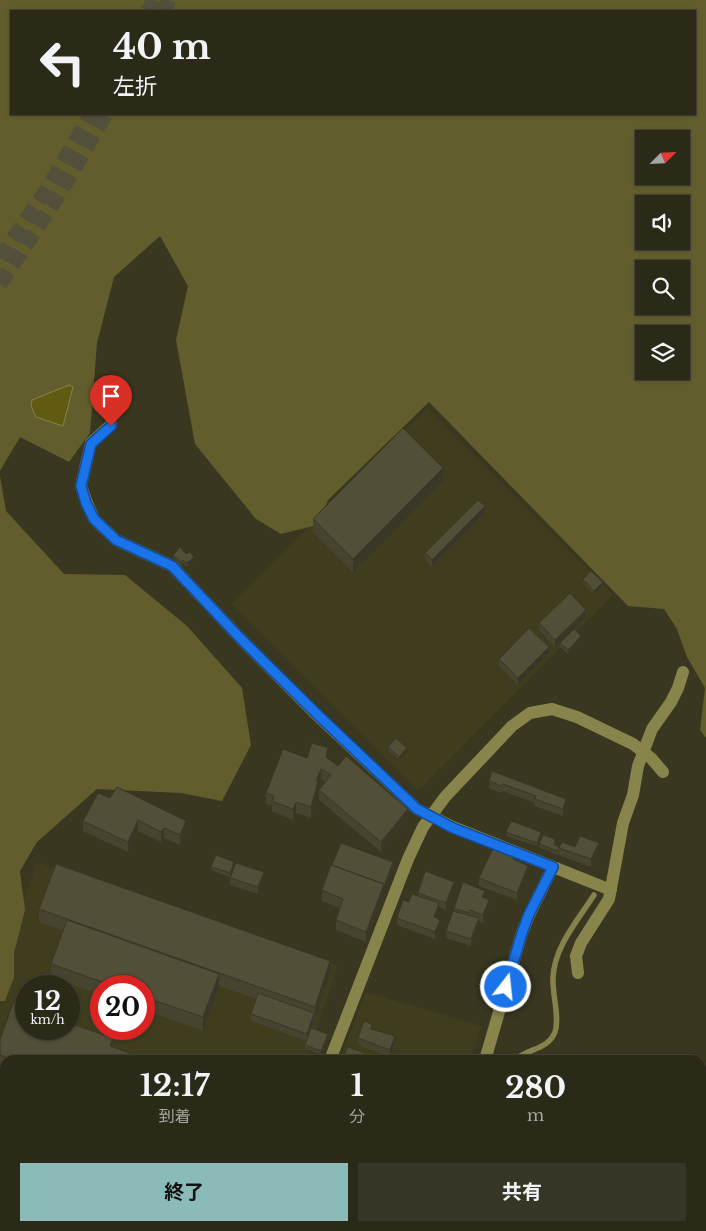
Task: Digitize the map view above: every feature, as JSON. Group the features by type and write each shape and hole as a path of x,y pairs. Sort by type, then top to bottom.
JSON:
{"street":[{"path":"111,426 91,444 81,486 86,503 94,519 116,540 172,566 240,638 417,809 453,828 610,890"},
{"path":"578,973 576,956 581,942 609,899 623,823 633,795 638,766 652,729 671,702 683,672"},
{"path":"332,1055 408,859 423,826 445,797 512,726 530,713 552,709 577,717 633,744 663,772"},
{"path":"486,1055 522,933 529,914 553,867"}],"shaded area":[{"path":"0,0 706,0 706,738 700,730 705,688 687,657 677,629 664,609 628,606 429,402 328,500 317,525 281,534 256,519 195,444 176,340 188,286 160,236 114,277 97,343 90,433 69,462 20,437 0,471"},
{"path":"69,385 73,387 63,426 36,417 31,406 32,400"},
{"path":"427,408 613,595 418,791 232,604"},
{"path":"0,476 6,511 64,574 125,575 187,626 242,688 251,745 222,801 181,793 97,789 37,842 20,871 25,910 14,953 14,977 5,1001 0,1001"},
{"path":"37,862 338,966 308,1055 0,1055 0,972"},
{"path":"366,992 481,1026 472,1055 342,1055"}],"building":[{"path":"403,428 443,468 353,559 313,519"},
{"path":"478,500 485,506 432,560 425,553"},
{"path":"180,547 186,554 190,552 194,557 187,563 183,560 181,562 173,555"},
{"path":"591,571 603,582 594,591 583,579"},
{"path":"570,593 586,610 555,640 539,623"},
{"path":"529,628 549,647 518,678 499,659"},
{"path":"574,629 581,636 568,650 560,643"},
{"path":"396,738 407,748 399,757 388,747"},
{"path":"312,743 328,748 326,757 338,766 346,756 408,809 381,842 319,790 331,775 321,769 316,781 318,781 311,807 296,802 293,809 272,801 274,796 266,793 283,749 307,758"},
{"path":"492,771 566,799 563,809 535,799 536,796 489,781"},
{"path":"117,787 186,821 180,835 164,828 161,832 138,820 128,842 83,821 98,793 110,798"},
{"path":"511,821 541,832 537,843 506,832"},
{"path":"543,835 555,839 554,845 559,847 558,851 539,844"},
{"path":"580,836 599,843 591,859 559,848 562,842 575,847"},
{"path":"341,843 393,862 384,887 384,884 332,865"},
{"path":"495,844 515,852 513,859 528,866 517,893 479,878"},
{"path":"216,855 234,862 230,873 211,867"},
{"path":"236,863 264,872 258,887 230,878"},
{"path":"56,864 330,961 315,1007 39,909"},
{"path":"331,865 384,884 366,932 336,920 343,899 322,890"},
{"path":"425,871 454,882 446,903 418,893"},
{"path":"463,882 485,891 482,897 489,900 483,915 470,910 469,913 454,908"},
{"path":"412,894 439,903 434,917 440,920 435,932 397,918 403,900 409,902"},
{"path":"453,911 479,918 471,939 446,931"},
{"path":"67,920 219,974 203,1017 155,1001 155,975 90,975 90,978 51,964"},
{"path":"258,993 314,1013 307,1034 251,1014"},
{"path":"13,1003 15,1004 15,1040 80,1040 80,1027 90,1030 90,1040 112,1040 110,1046 135,1055 0,1055 0,1040"},
{"path":"364,1021 372,1024 371,1029 395,1036 390,1050 358,1038"},
{"path":"311,1028 328,1034 321,1051 305,1045"},
{"path":"348,1047 365,1053 364,1055 344,1055"}],"waterway":[{"path":"522,1055 543,1046 552,1038 555,1032 557,1020 553,984 554,967 568,934 594,895"}],"tunnel":[{"path":"149,10 154,0"},
{"path":"164,10 169,0"},
{"path":"0,258 48,188 90,115"},
{"path":"0,284 60,193 105,115"}],"route":[{"path":"111,426 91,444 81,486 86,503 94,519 116,540 172,566 240,638 417,809 453,828 553,867 529,914 506,987"}]}
